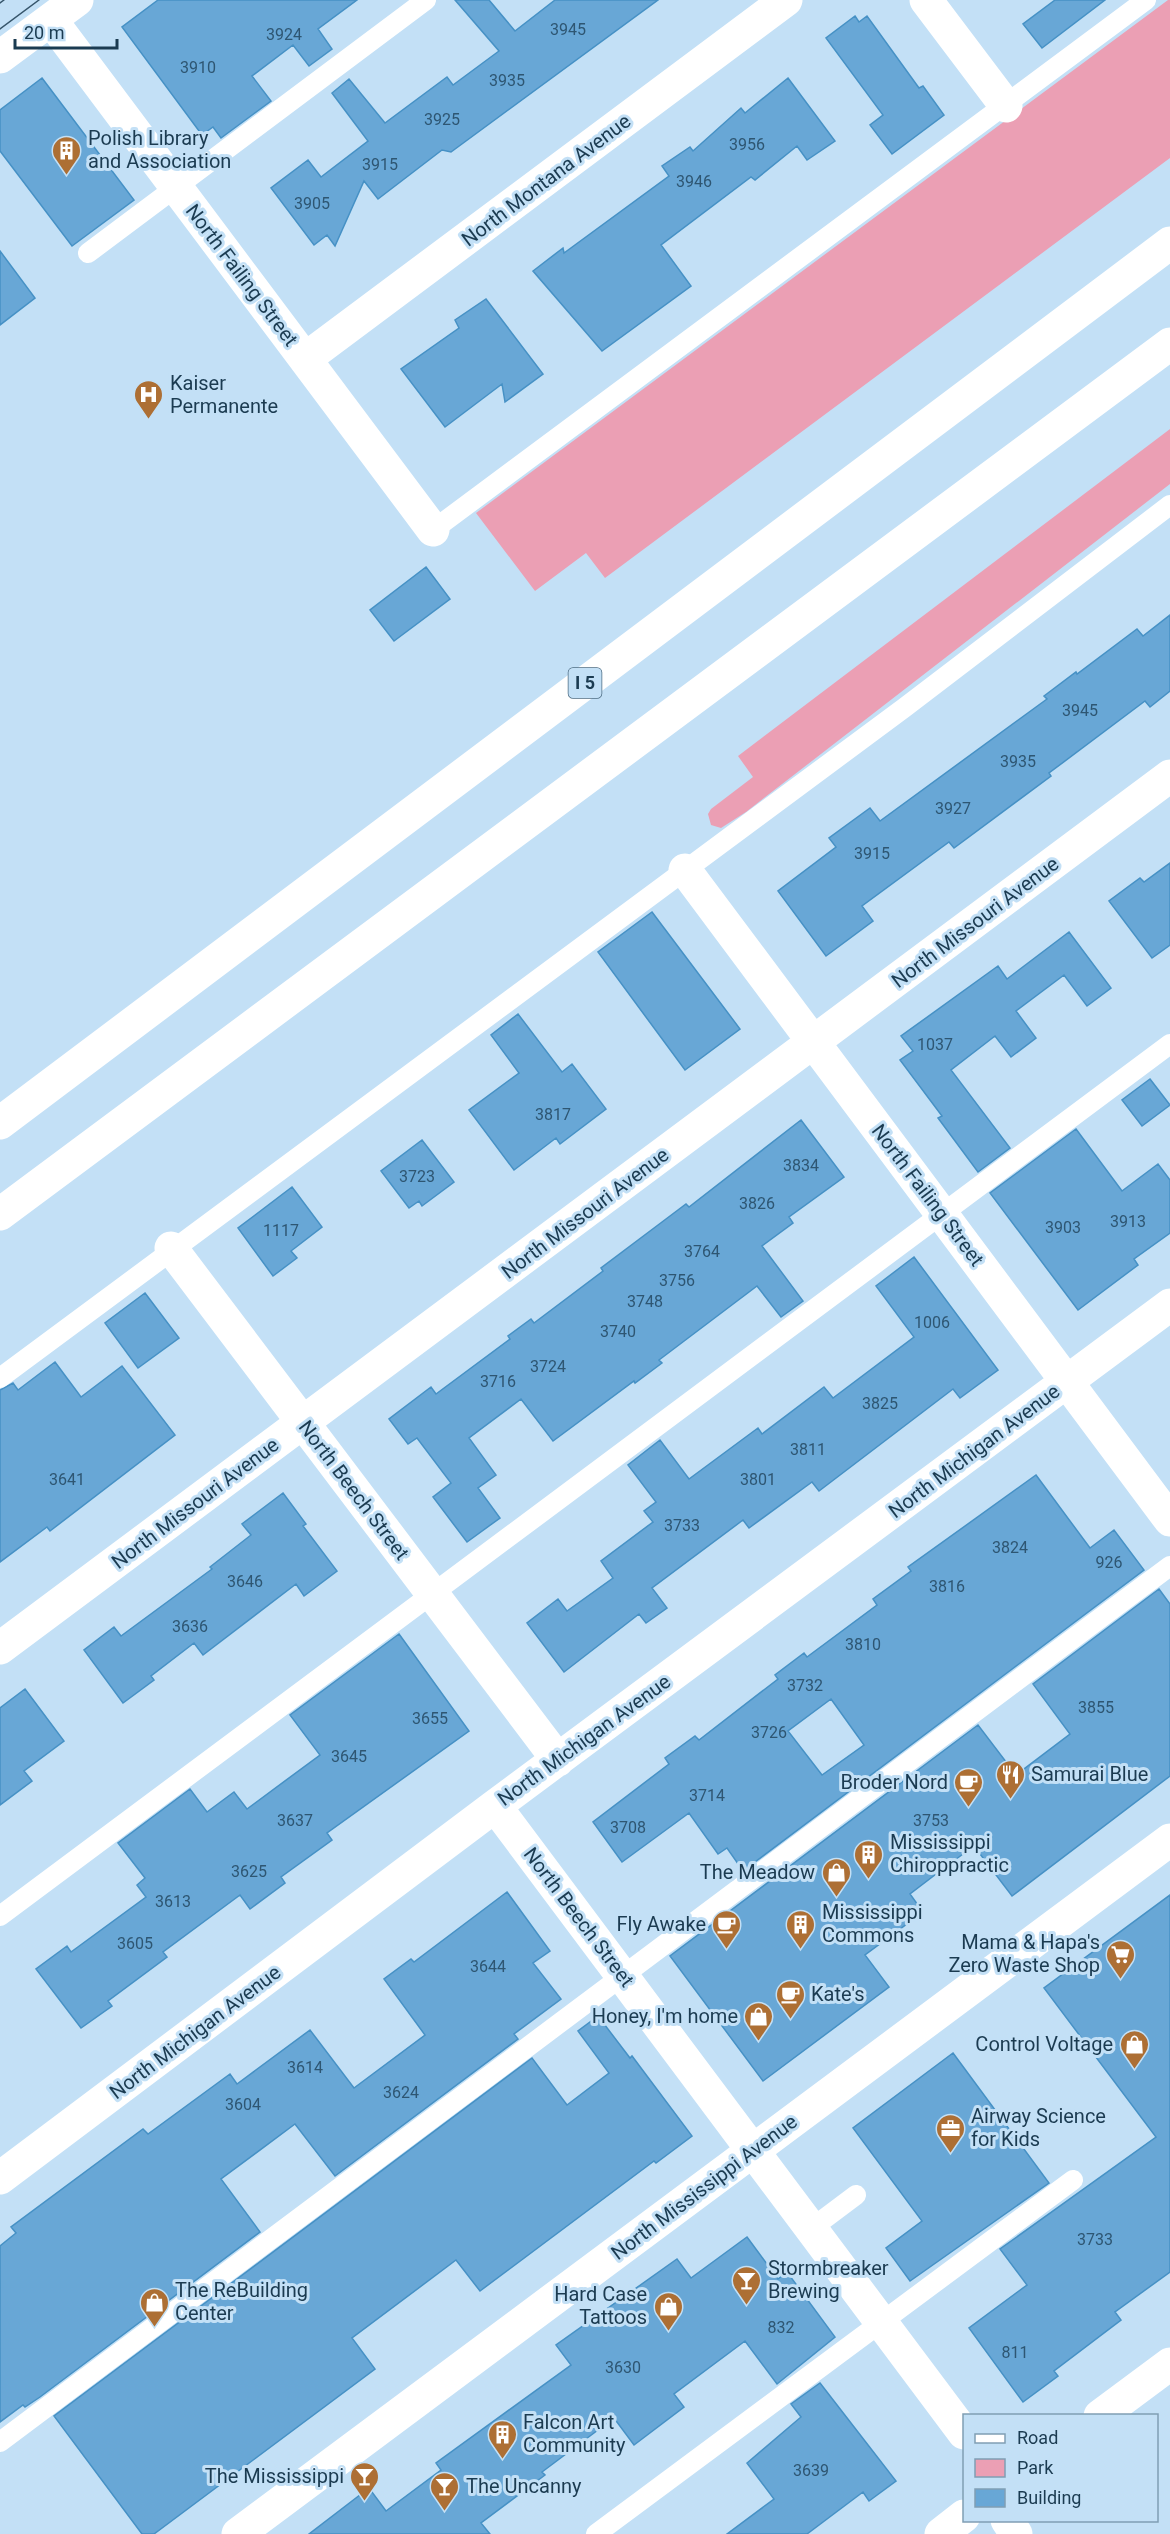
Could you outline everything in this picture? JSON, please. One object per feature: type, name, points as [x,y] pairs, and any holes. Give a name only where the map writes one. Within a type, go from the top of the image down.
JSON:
[{"type":"main road","points":[[0,57],[77,0]]},
{"type":"main road","name":"North Montana Avenue","points":[[305,359],[786,0]]},
{"type":"main road","points":[[927,0],[1006,106]]},
{"type":"main road","name":"North Failing Street","points":[[51,20],[433,530]]},
{"type":"main road","name":"I 5","points":[[0,1123],[1170,243]]},
{"type":"main road","points":[[0,1214],[1170,344]]},
{"type":"main road","name":"North Missouri Avenue","points":[[0,1648],[1170,776]]},
{"type":"main road","name":"North Failing Street","points":[[686,870],[1170,1520]]},
{"type":"main road","name":"North Beech Street","points":[[171,1248],[558,1760]]},
{"type":"main road","name":"North Michigan Avenue","points":[[0,2178],[495,1806],[1170,1305]]},
{"type":"main road","name":"North Beech Street","points":[[495,1806],[963,2432]]},
{"type":"main road","name":"North Mississippi Avenue","points":[[238,2534],[1170,1840]]},
{"type":"main road","points":[[1101,2414],[1170,2364]]},
{"type":"main road","points":[[941,2534],[963,2517]]},
{"type":"lane","points":[[88,253],[426,0]]},
{"type":"lane","points":[[433,530],[1146,0]]},
{"type":"lane","points":[[0,1378],[171,1248],[686,870],[1170,505]]},
{"type":"lane","points":[[0,1916],[1170,1044]]},
{"type":"lane","points":[[0,2442],[1170,1566]]},
{"type":"lane","points":[[596,2534],[1073,2180]]},
{"type":"lane","points":[[812,2228],[856,2195]]},
{"type":"green space","points":[[1170,0],[1170,158],[605,578],[586,553],[535,591],[476,513]]},
{"type":"green space","points":[[1170,429],[1170,484],[746,812],[721,828],[711,825],[708,814],[711,809],[753,777],[738,756]]},
{"type":"building","points":[[158,0],[357,0],[318,29],[332,49],[309,66],[293,45],[252,76],[271,101],[221,138],[213,127],[202,135],[122,27]]},
{"type":"building","points":[[455,0],[489,0],[515,31],[555,0],[658,0],[451,152],[442,150],[378,199],[364,181],[335,246],[327,235],[314,245],[271,188],[308,160],[321,177],[368,141],[332,93],[349,79],[385,123],[447,77],[453,85],[499,51]]},
{"type":"building","points":[[1055,0],[1105,0],[1042,48],[1023,24]]},
{"type":"building","points":[[855,16],[859,22],[867,16],[919,88],[923,86],[944,115],[892,154],[870,125],[883,115],[826,38]]},
{"type":"building","name":"Polish Library and Association","points":[[42,78],[134,200],[72,246],[0,151],[0,110]]},
{"type":"building","points":[[788,78],[835,141],[807,160],[797,146],[755,180],[751,177],[661,245],[691,286],[602,351],[533,271],[563,248],[564,253],[669,176],[662,166],[690,147],[693,151],[741,108],[745,113]]},
{"type":"building","points":[[0,251],[35,298],[0,325]]},
{"type":"building","points":[[486,299],[543,374],[505,402],[502,384],[445,427],[401,369],[459,328],[455,320]]},
{"type":"building","points":[[426,567],[450,599],[394,641],[370,610]]},
{"type":"building","points":[[1170,615],[1170,691],[1150,707],[1145,701],[1049,773],[1051,776],[954,848],[949,842],[862,906],[873,921],[826,956],[778,891],[836,847],[829,838],[870,808],[880,821],[1047,699],[1044,696],[1076,672],[1077,674],[1137,629],[1143,636]]},
{"type":"building","points":[[1170,863],[1170,945],[1152,958],[1109,901],[1140,878],[1144,882]]},
{"type":"building","points":[[652,912],[740,1029],[685,1070],[598,952]]},
{"type":"building","points":[[1069,932],[1111,988],[1087,1006],[1064,975],[1016,1011],[1036,1038],[1011,1057],[995,1036],[951,1070],[1010,1148],[978,1172],[938,1118],[942,1116],[900,1060],[913,1051],[901,1036],[998,966],[1007,979]]},
{"type":"building","points":[[518,1014],[562,1072],[572,1064],[606,1109],[560,1144],[556,1138],[514,1170],[469,1110],[519,1073],[491,1035]]},
{"type":"building","points":[[1150,1079],[1170,1105],[1142,1126],[1122,1100]]},
{"type":"building","points":[[801,1120],[844,1177],[789,1217],[793,1223],[762,1246],[803,1301],[781,1317],[757,1286],[659,1360],[662,1363],[553,1441],[521,1399],[469,1438],[496,1475],[478,1488],[500,1518],[467,1542],[433,1497],[451,1483],[417,1438],[408,1444],[389,1419],[431,1387],[436,1394],[510,1339],[508,1336],[531,1319],[534,1323],[603,1271],[601,1268],[686,1204],[689,1207]]},
{"type":"building","points":[[1076,1129],[1122,1191],[1158,1164],[1170,1180],[1170,1233],[1134,1259],[1138,1265],[1078,1310],[990,1193]]},
{"type":"building","points":[[422,1140],[454,1182],[422,1206],[419,1201],[409,1208],[381,1171]]},
{"type":"building","points":[[292,1187],[322,1227],[291,1251],[297,1258],[273,1276],[238,1228]]},
{"type":"building","points":[[914,1257],[998,1370],[960,1398],[953,1389],[819,1491],[812,1482],[749,1528],[743,1520],[652,1588],[667,1608],[646,1623],[639,1614],[564,1672],[527,1623],[558,1599],[567,1611],[613,1578],[601,1561],[653,1522],[644,1511],[656,1502],[628,1465],[660,1440],[689,1479],[758,1428],[762,1434],[824,1387],[833,1398],[914,1337],[876,1286]]},
{"type":"building","points":[[145,1293],[179,1338],[138,1368],[105,1323]]},
{"type":"building","points":[[55,1362],[81,1397],[122,1366],[175,1435],[50,1531],[47,1527],[0,1562],[0,1390],[13,1383],[18,1390]]},
{"type":"building","points":[[1036,1475],[1090,1548],[1114,1530],[1144,1570],[743,1871],[727,1848],[718,1854],[689,1813],[622,1862],[593,1822],[669,1764],[665,1758],[695,1736],[699,1740],[778,1679],[775,1675],[804,1653],[807,1657],[877,1605],[873,1599],[911,1571],[908,1567]],"holes":[[[831,1699],[864,1745],[822,1775],[788,1731]]]},
{"type":"building","points":[[283,1493],[306,1524],[303,1526],[337,1571],[304,1596],[296,1584],[203,1655],[194,1643],[151,1676],[154,1680],[123,1703],[84,1650],[114,1627],[121,1636],[212,1569],[210,1567],[251,1535],[242,1524]]},
{"type":"building","points":[[1159,1589],[1170,1604],[1170,1776],[1012,1896],[974,1846],[944,1868],[910,1894],[923,1912],[865,1955],[889,1987],[763,2081],[670,1956],[978,1725],[1016,1775],[1070,1734],[1033,1684]]},
{"type":"building","points":[[399,1634],[469,1731],[327,1833],[332,1840],[281,1877],[285,1883],[250,1909],[240,1895],[163,1952],[167,1957],[108,2001],[112,2006],[81,2028],[36,1969],[67,1946],[71,1952],[146,1897],[137,1885],[145,1878],[118,1843],[190,1789],[207,1812],[234,1792],[247,1809],[320,1755],[290,1715]]},
{"type":"building","points":[[25,1689],[64,1741],[24,1771],[32,1781],[0,1805],[0,1708]]},
{"type":"building","points":[[507,1892],[550,1951],[533,1963],[561,1999],[514,2034],[518,2039],[335,2176],[295,2124],[221,2179],[260,2232],[40,2397],[25,2407],[23,2405],[0,2422],[0,2246],[16,2233],[11,2227],[143,2129],[148,2134],[230,2074],[237,2084],[310,2030],[354,2088],[425,2035],[384,1979],[411,1959],[414,1962]]},
{"type":"building","points":[[1170,1895],[1170,2272],[1115,2312],[1121,2320],[1054,2371],[1058,2376],[1023,2402],[969,2328],[1027,2285],[1000,2249],[1156,2137],[1044,1988]]},
{"type":"building","points":[[598,2016],[630,2058],[632,2056],[692,2136],[656,2163],[654,2161],[480,2291],[456,2260],[352,2338],[375,2369],[154,2534],[142,2534],[54,2416],[532,2058],[567,2105],[609,2073],[578,2031]]},
{"type":"building","name":"Airway Science for Kids","points":[[953,2053],[1049,2183],[910,2281],[886,2248],[922,2221],[853,2128]]},
{"type":"building","points":[[747,2237],[778,2279],[787,2272],[835,2337],[777,2384],[745,2341],[674,2394],[684,2407],[634,2445],[614,2418],[542,2472],[545,2475],[481,2523],[490,2534],[309,2534],[369,2488],[386,2511],[441,2470],[436,2463],[571,2365],[556,2345],[677,2259],[691,2278]]},
{"type":"building","points":[[820,2383],[896,2481],[869,2501],[863,2492],[807,2534],[727,2534],[774,2499],[747,2463],[801,2417],[791,2404]]},
{"type":"tram line","points":[[0,3],[4,0]]},
{"type":"tram line","points":[[0,29],[39,0]]},
{"type":"place","name":"Polish Library and Association","points":[[67,176]]},
{"type":"place","name":"Kaiser Permanente","points":[[149,420]]},
{"type":"place","name":"Samurai Blue","points":[[1010,1800]]},
{"type":"place","name":"Broder Nord","points":[[969,1808]]},
{"type":"place","name":"Mississippi Chiroppractic","points":[[869,1880]]},
{"type":"place","name":"The Meadow","points":[[836,1898]]},
{"type":"place","name":"Fly Awake","points":[[727,1950]]},
{"type":"place","name":"Mississippi Commons","points":[[801,1950]]},
{"type":"place","name":"Mama & Hapa's Zero Waste Shop","points":[[1121,1980]]},
{"type":"place","name":"Kate's","points":[[790,2020]]},
{"type":"place","name":"Honey, I'm home","points":[[759,2042]]},
{"type":"place","name":"Control Voltage","points":[[1134,2070]]},
{"type":"place","name":"Airway Science for Kids","points":[[950,2154]]},
{"type":"place","name":"Stormbreaker Brewing","points":[[747,2306]]},
{"type":"place","name":"The ReBuilding Center","points":[[154,2328]]},
{"type":"place","name":"Hard Case Tattoos","points":[[668,2332]]},
{"type":"place","name":"Falcon Art Community","points":[[502,2460]]},
{"type":"place","name":"The Mississippi","points":[[365,2502]]},
{"type":"place","name":"The Uncanny","points":[[445,2512]]}]
